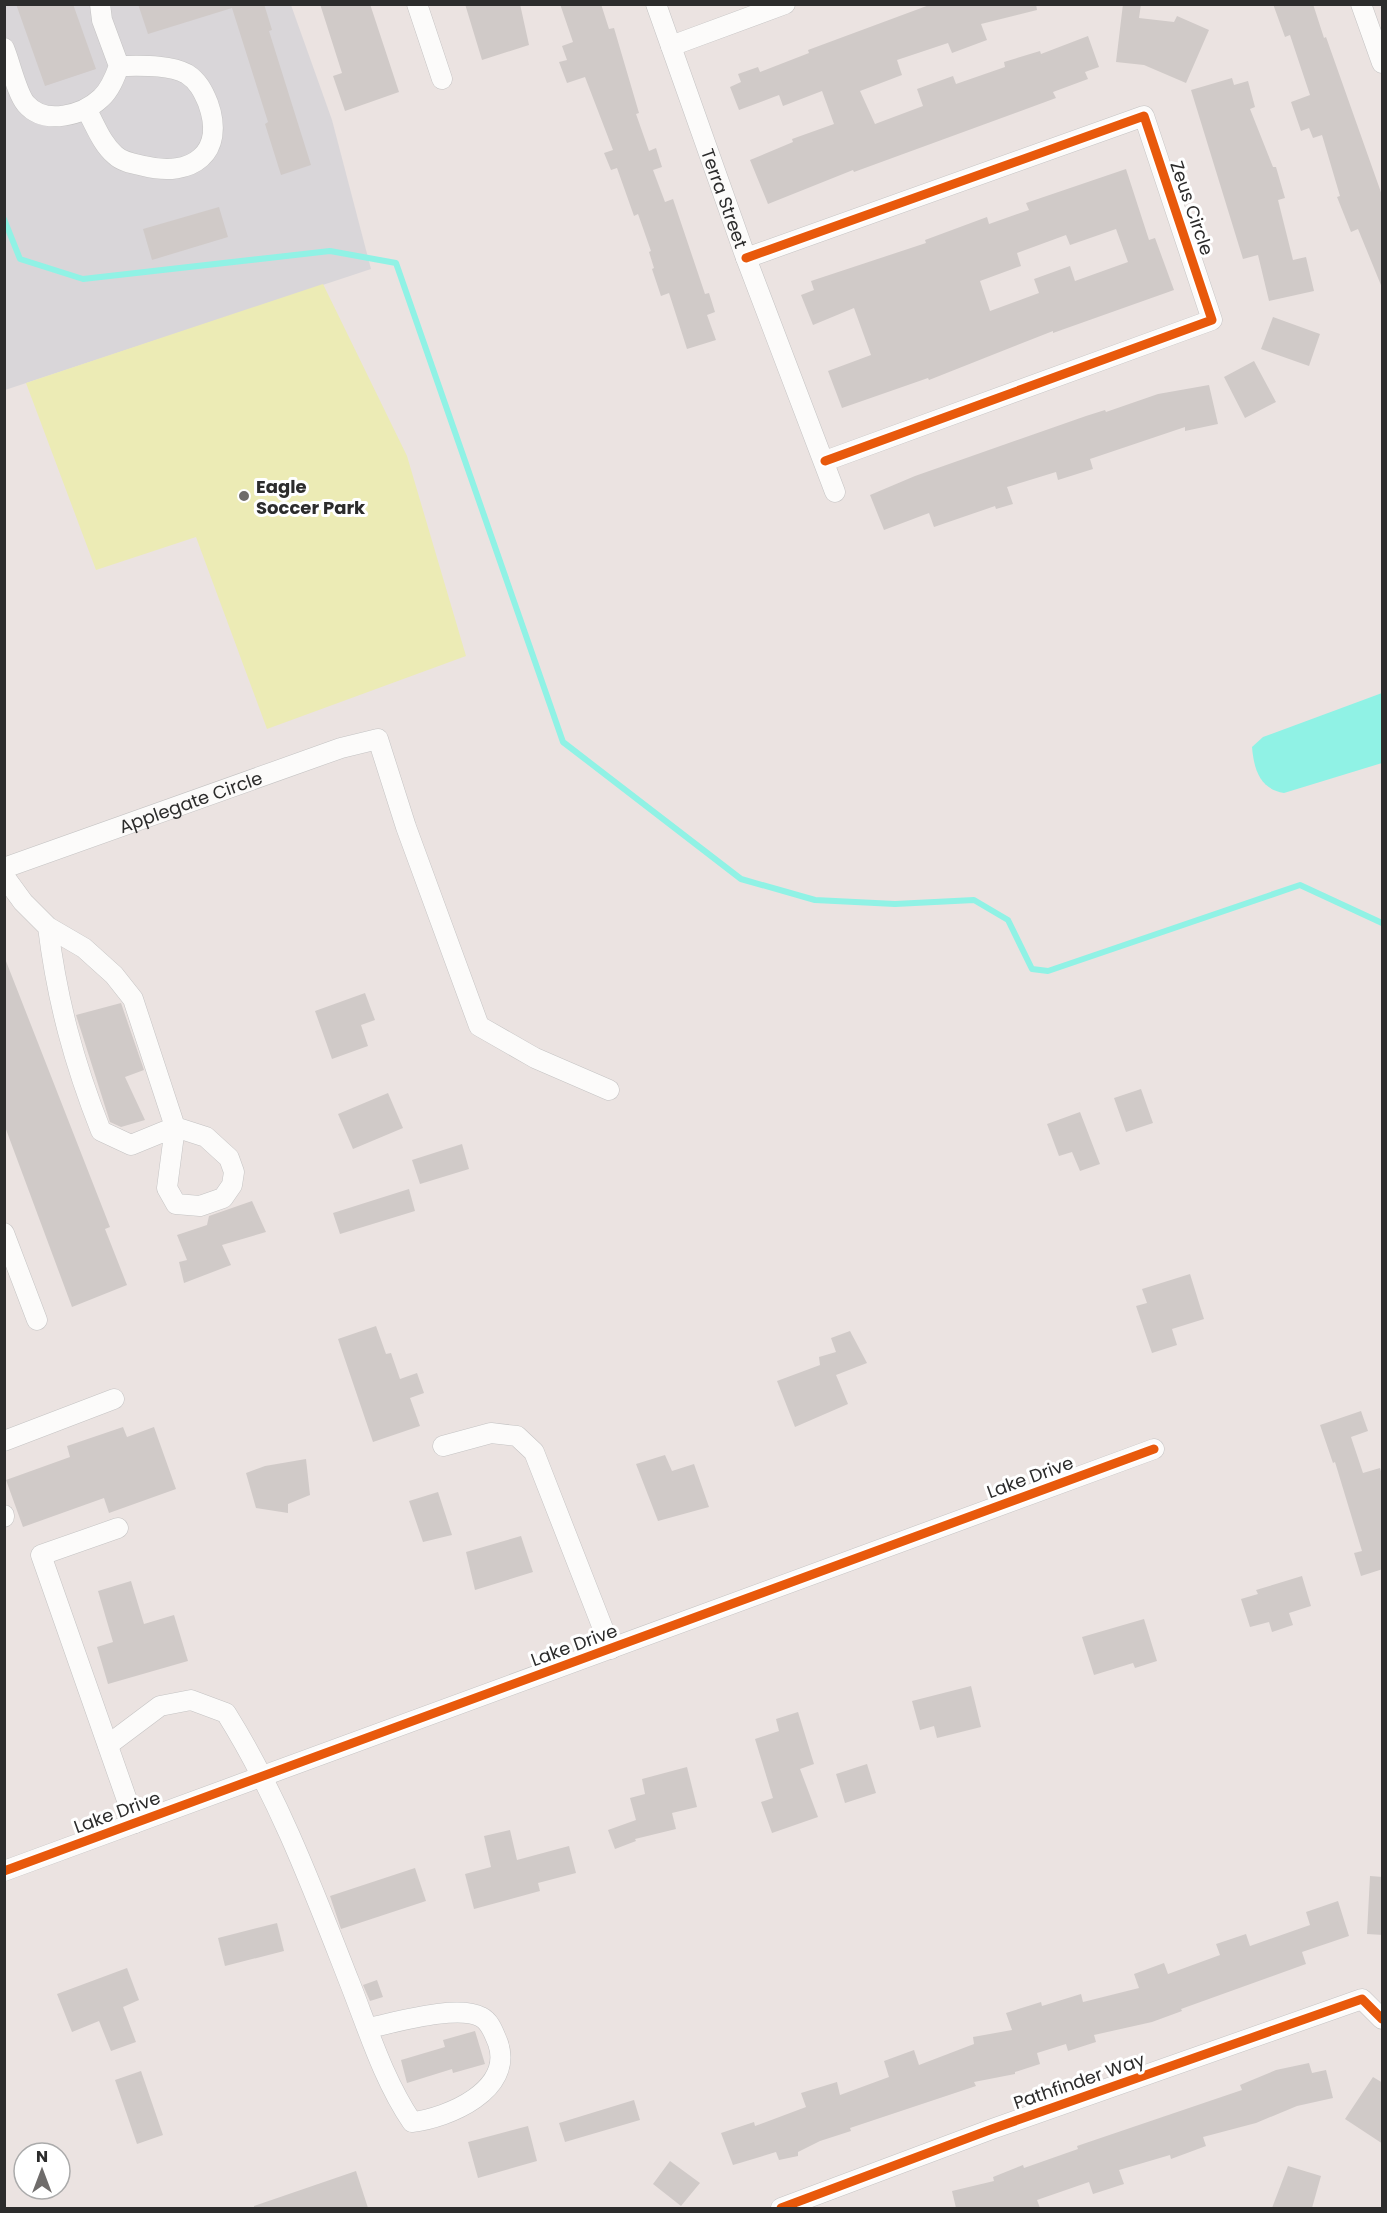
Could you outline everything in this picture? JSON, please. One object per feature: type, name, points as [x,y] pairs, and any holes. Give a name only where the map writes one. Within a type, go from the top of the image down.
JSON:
[{"type":"street","points":[[4,48],[26,104],[41,114],[61,117],[86,109],[102,97],[119,66],[102,20],[100,4]]},
{"type":"street","points":[[417,4],[442,79]]},
{"type":"street","name":"Terra Street","points":[[656,4],[746,258],[835,492]]},
{"type":"street","points":[[671,46],[785,4]]},
{"type":"street","points":[[1361,4],[1383,63]]},
{"type":"street","points":[[86,109],[106,147],[117,158],[153,168],[166,169],[186,166],[203,158],[213,140],[213,124],[202,88],[186,74],[155,67],[119,66]]},
{"type":"street","name":"Zeus Circle","points":[[746,258],[1143,116],[1212,320],[825,461]]},
{"type":"street","name":"Applegate Circle","points":[[4,868],[341,748],[378,739],[406,827],[479,1026],[535,1058],[609,1090]]},
{"type":"street","points":[[4,876],[23,902],[48,927],[84,948],[114,975],[133,999],[175,1127],[131,1145],[101,1131],[80,1079],[63,1021],[48,927]]},
{"type":"street","points":[[4,1233],[37,1320]]},
{"type":"street","points":[[4,1441],[114,1399]]},
{"type":"street","points":[[443,1446],[491,1433],[517,1436],[534,1452],[611,1649]]},
{"type":"street","name":"Lake Drive","points":[[4,1871],[1154,1449]]},
{"type":"street","points":[[118,1528],[41,1555],[135,1823]]},
{"type":"street","points":[[108,1745],[160,1706],[191,1700],[226,1713],[262,1777],[304,1867],[394,2096],[412,2122],[431,2120],[478,2098],[496,2075],[501,2052],[492,2028],[481,2017],[458,2012],[368,2028]]},
{"type":"street","name":"Pathfinder Way","points":[[782,2208],[992,2129],[1362,1999],[1383,2019]]},
{"type":"shaded area","points":[[5,5],[291,5],[332,120],[371,269],[5,390]]},
{"type":"green space","name":"Eagle Soccer Park","points":[[323,284],[407,456],[466,656],[267,729],[196,537],[96,570],[26,383]]},
{"type":"water","points":[[1382,693],[1382,763],[1284,793],[1264,783],[1254,763],[1252,747],[1263,737]]},
{"type":"building","points":[[16,4],[73,4],[96,69],[45,86]]},
{"type":"building","points":[[138,4],[264,4],[272,30],[269,31],[311,165],[281,175],[265,124],[268,122],[232,8],[148,34]]},
{"type":"building","points":[[320,4],[370,4],[399,92],[345,111],[333,76],[342,73]]},
{"type":"building","points":[[465,4],[520,4],[529,45],[482,60]]},
{"type":"building","points":[[560,4],[601,4],[609,29],[614,28],[639,113],[636,114],[649,151],[656,148],[662,167],[653,170],[665,202],[673,199],[705,294],[709,293],[715,312],[707,315],[716,340],[687,349],[669,293],[661,296],[652,269],[654,268],[649,252],[651,251],[638,214],[634,216],[617,168],[611,170],[604,153],[613,150],[585,77],[567,83],[559,62],[567,60],[562,46],[573,42]]},
{"type":"building","points":[[932,4],[1036,4],[1037,10],[981,24],[987,40],[952,53],[948,43],[897,60],[902,75],[860,91],[875,124],[923,106],[917,89],[953,76],[956,84],[1005,67],[1004,62],[1040,51],[1041,54],[1088,36],[1099,67],[1085,72],[1088,79],[1053,92],[1056,98],[854,172],[853,170],[768,204],[750,160],[793,142],[792,139],[834,124],[822,91],[783,106],[779,95],[739,110],[730,87],[741,82],[738,74],[758,67],[760,72],[809,53],[808,50]]},
{"type":"building","points":[[1123,4],[1141,4],[1139,18],[1174,22],[1177,16],[1209,30],[1186,83],[1144,65],[1116,62]]},
{"type":"building","points":[[1273,4],[1313,4],[1324,38],[1326,37],[1383,198],[1383,290],[1358,229],[1351,232],[1337,197],[1340,196],[1322,135],[1313,138],[1309,128],[1301,131],[1291,102],[1310,95],[1290,35],[1285,37]]},
{"type":"building","points":[[1232,78],[1234,85],[1248,81],[1255,107],[1250,109],[1273,167],[1276,167],[1285,198],[1278,200],[1293,260],[1306,257],[1314,291],[1269,301],[1258,255],[1243,259],[1191,90]]},
{"type":"building","points":[[1126,169],[1149,240],[1155,238],[1174,290],[1053,333],[1053,331],[929,380],[928,378],[842,408],[828,371],[871,355],[854,308],[813,325],[801,295],[814,290],[811,281],[926,243],[925,240],[987,217],[989,224],[1029,210],[1026,203]],"holes":[[[1116,229],[1128,262],[1075,281],[1070,266],[1034,279],[1039,293],[990,311],[980,281],[1021,266],[1017,253],[1066,235],[1070,245]]]},
{"type":"building","points":[[219,207],[228,237],[152,260],[143,229]]},
{"type":"building","points":[[1273,317],[1320,334],[1309,366],[1261,349]]},
{"type":"building","points":[[1254,361],[1276,402],[1245,418],[1224,377]]},
{"type":"building","points":[[1209,385],[1218,424],[1185,431],[1185,427],[1090,459],[1093,469],[1058,480],[1056,472],[1007,487],[1013,504],[996,509],[995,506],[934,527],[929,513],[884,530],[870,495],[915,476],[1086,416],[1105,410],[1106,412],[1158,394]]},
{"type":"building","points":[[4,956],[110,1227],[105,1229],[127,1285],[72,1307],[4,1124]]},
{"type":"building","points":[[365,993],[375,1020],[361,1025],[368,1046],[332,1059],[315,1011]]},
{"type":"building","points":[[121,1003],[144,1070],[125,1077],[145,1120],[121,1127],[110,1122],[76,1015]]},
{"type":"building","points":[[1141,1089],[1153,1123],[1126,1132],[1114,1098]]},
{"type":"building","points":[[388,1093],[403,1128],[353,1149],[338,1114]]},
{"type":"building","points":[[1080,1112],[1100,1164],[1080,1171],[1072,1152],[1059,1156],[1047,1124]]},
{"type":"building","points":[[462,1144],[469,1169],[420,1184],[412,1160]]},
{"type":"building","points":[[409,1189],[415,1211],[340,1234],[333,1213]]},
{"type":"building","points":[[252,1201],[266,1232],[222,1245],[231,1265],[184,1283],[179,1262],[187,1260],[177,1235],[207,1225],[209,1216]]},
{"type":"building","points":[[1190,1274],[1204,1319],[1172,1329],[1177,1345],[1152,1353],[1136,1306],[1147,1303],[1142,1289]]},
{"type":"building","points":[[376,1326],[386,1354],[391,1353],[400,1379],[417,1373],[424,1393],[410,1398],[420,1426],[373,1442],[338,1339]]},
{"type":"building","points":[[850,1331],[867,1363],[836,1375],[848,1404],[795,1427],[777,1381],[820,1365],[819,1357],[836,1352],[831,1338]]},
{"type":"building","points":[[1361,1411],[1368,1431],[1351,1437],[1363,1473],[1380,1468],[1383,1478],[1383,1569],[1361,1576],[1354,1553],[1362,1551],[1335,1462],[1333,1463],[1320,1425]]},
{"type":"building","points":[[123,1427],[127,1437],[154,1427],[176,1489],[109,1513],[104,1498],[23,1527],[6,1480],[70,1457],[67,1446]]},
{"type":"building","points":[[665,1455],[672,1471],[694,1464],[709,1507],[658,1521],[636,1464]]},
{"type":"building","points":[[306,1459],[310,1495],[288,1504],[288,1513],[256,1508],[246,1473],[265,1466]]},
{"type":"building","points":[[438,1492],[452,1535],[423,1542],[409,1501]]},
{"type":"building","points":[[521,1536],[533,1572],[475,1590],[466,1552]]},
{"type":"building","points":[[1302,1576],[1311,1606],[1289,1613],[1293,1625],[1272,1632],[1269,1622],[1250,1627],[1241,1599],[1258,1594],[1256,1590]]},
{"type":"building","points":[[131,1581],[144,1624],[174,1615],[188,1661],[108,1684],[97,1647],[113,1642],[98,1591]]},
{"type":"building","points":[[1144,1619],[1157,1661],[1135,1668],[1133,1663],[1094,1675],[1082,1637]]},
{"type":"building","points":[[971,1686],[981,1727],[937,1738],[934,1726],[920,1730],[912,1701]]},
{"type":"building","points":[[798,1712],[814,1764],[800,1769],[818,1817],[772,1833],[761,1802],[773,1798],[755,1739],[779,1731],[776,1719]]},
{"type":"building","points":[[867,1764],[876,1793],[845,1803],[836,1774]]},
{"type":"building","points":[[687,1767],[697,1807],[672,1813],[676,1829],[635,1839],[636,1841],[615,1849],[608,1830],[636,1820],[630,1798],[645,1794],[642,1779]]},
{"type":"building","points":[[510,1830],[517,1860],[569,1846],[576,1873],[538,1883],[540,1891],[474,1909],[465,1874],[491,1867],[484,1836]]},
{"type":"building","points":[[415,1868],[426,1901],[341,1929],[330,1896]]},
{"type":"building","points":[[1370,1876],[1383,1877],[1383,1935],[1367,1934]]},
{"type":"building","points":[[1338,1901],[1349,1936],[1302,1952],[1306,1964],[1181,2009],[1182,2011],[1152,2022],[1094,2035],[1096,2042],[1068,2051],[1066,2044],[1037,2053],[1040,2064],[1015,2072],[1015,2074],[974,2082],[976,2086],[850,2128],[851,2131],[820,2141],[798,2152],[798,2156],[779,2160],[776,2152],[733,2165],[721,2133],[754,2122],[755,2126],[806,2107],[801,2093],[837,2082],[840,2095],[889,2077],[884,2061],[914,2050],[919,2065],[974,2044],[973,2037],[1012,2030],[1006,2013],[1041,2002],[1042,2006],[1081,1994],[1083,2002],[1139,1988],[1134,1974],[1164,1963],[1168,1974],[1220,1955],[1216,1944],[1246,1934],[1250,1946],[1310,1925],[1306,1912]]},
{"type":"building","points":[[277,1923],[284,1951],[225,1966],[218,1938]]},
{"type":"building","points":[[127,1968],[139,2000],[123,2007],[136,2042],[111,2051],[99,2021],[72,2032],[57,1994]]},
{"type":"building","points":[[377,1980],[383,1997],[370,2001],[363,1985]]},
{"type":"building","points":[[475,2031],[485,2064],[453,2073],[452,2069],[407,2083],[401,2060],[445,2047],[443,2040]]},
{"type":"building","points":[[1309,2063],[1312,2073],[1326,2070],[1333,2098],[1297,2106],[1256,2123],[1203,2137],[1206,2146],[1171,2159],[1170,2155],[1119,2170],[1124,2184],[1093,2194],[1089,2182],[1037,2200],[1040,2208],[956,2208],[952,2191],[994,2181],[993,2177],[1023,2165],[1024,2168],[1078,2149],[1077,2146],[1242,2090],[1240,2085],[1276,2070]]},
{"type":"building","points":[[141,2071],[163,2135],[137,2144],[115,2080]]},
{"type":"building","points":[[1373,2077],[1383,2083],[1383,2144],[1345,2119]]},
{"type":"building","points":[[634,2100],[640,2120],[565,2142],[559,2123]]},
{"type":"building","points":[[528,2126],[537,2161],[478,2178],[468,2142]]},
{"type":"building","points":[[670,2161],[700,2183],[681,2206],[653,2184]]},
{"type":"building","points":[[1288,2166],[1321,2176],[1312,2208],[1272,2208]]},
{"type":"building","points":[[356,2171],[368,2208],[254,2208],[254,2206]]},
{"type":"waterway","points":[[4,219],[20,259],[83,279],[330,251],[396,263],[563,742],[741,879],[815,900],[895,904],[974,900],[1008,920],[1032,969],[1048,971],[1300,885],[1382,923]]},
{"type":"cycle path","points":[[746,258],[1144,116],[1212,320],[825,461]]},
{"type":"cycle path","points":[[4,1871],[1154,1449]]},
{"type":"cycle path","points":[[781,2208],[992,2129],[1362,1999],[1382,2019]]},
{"type":"place","name":"Eagle Soccer Park","points":[[244,496]]}]
